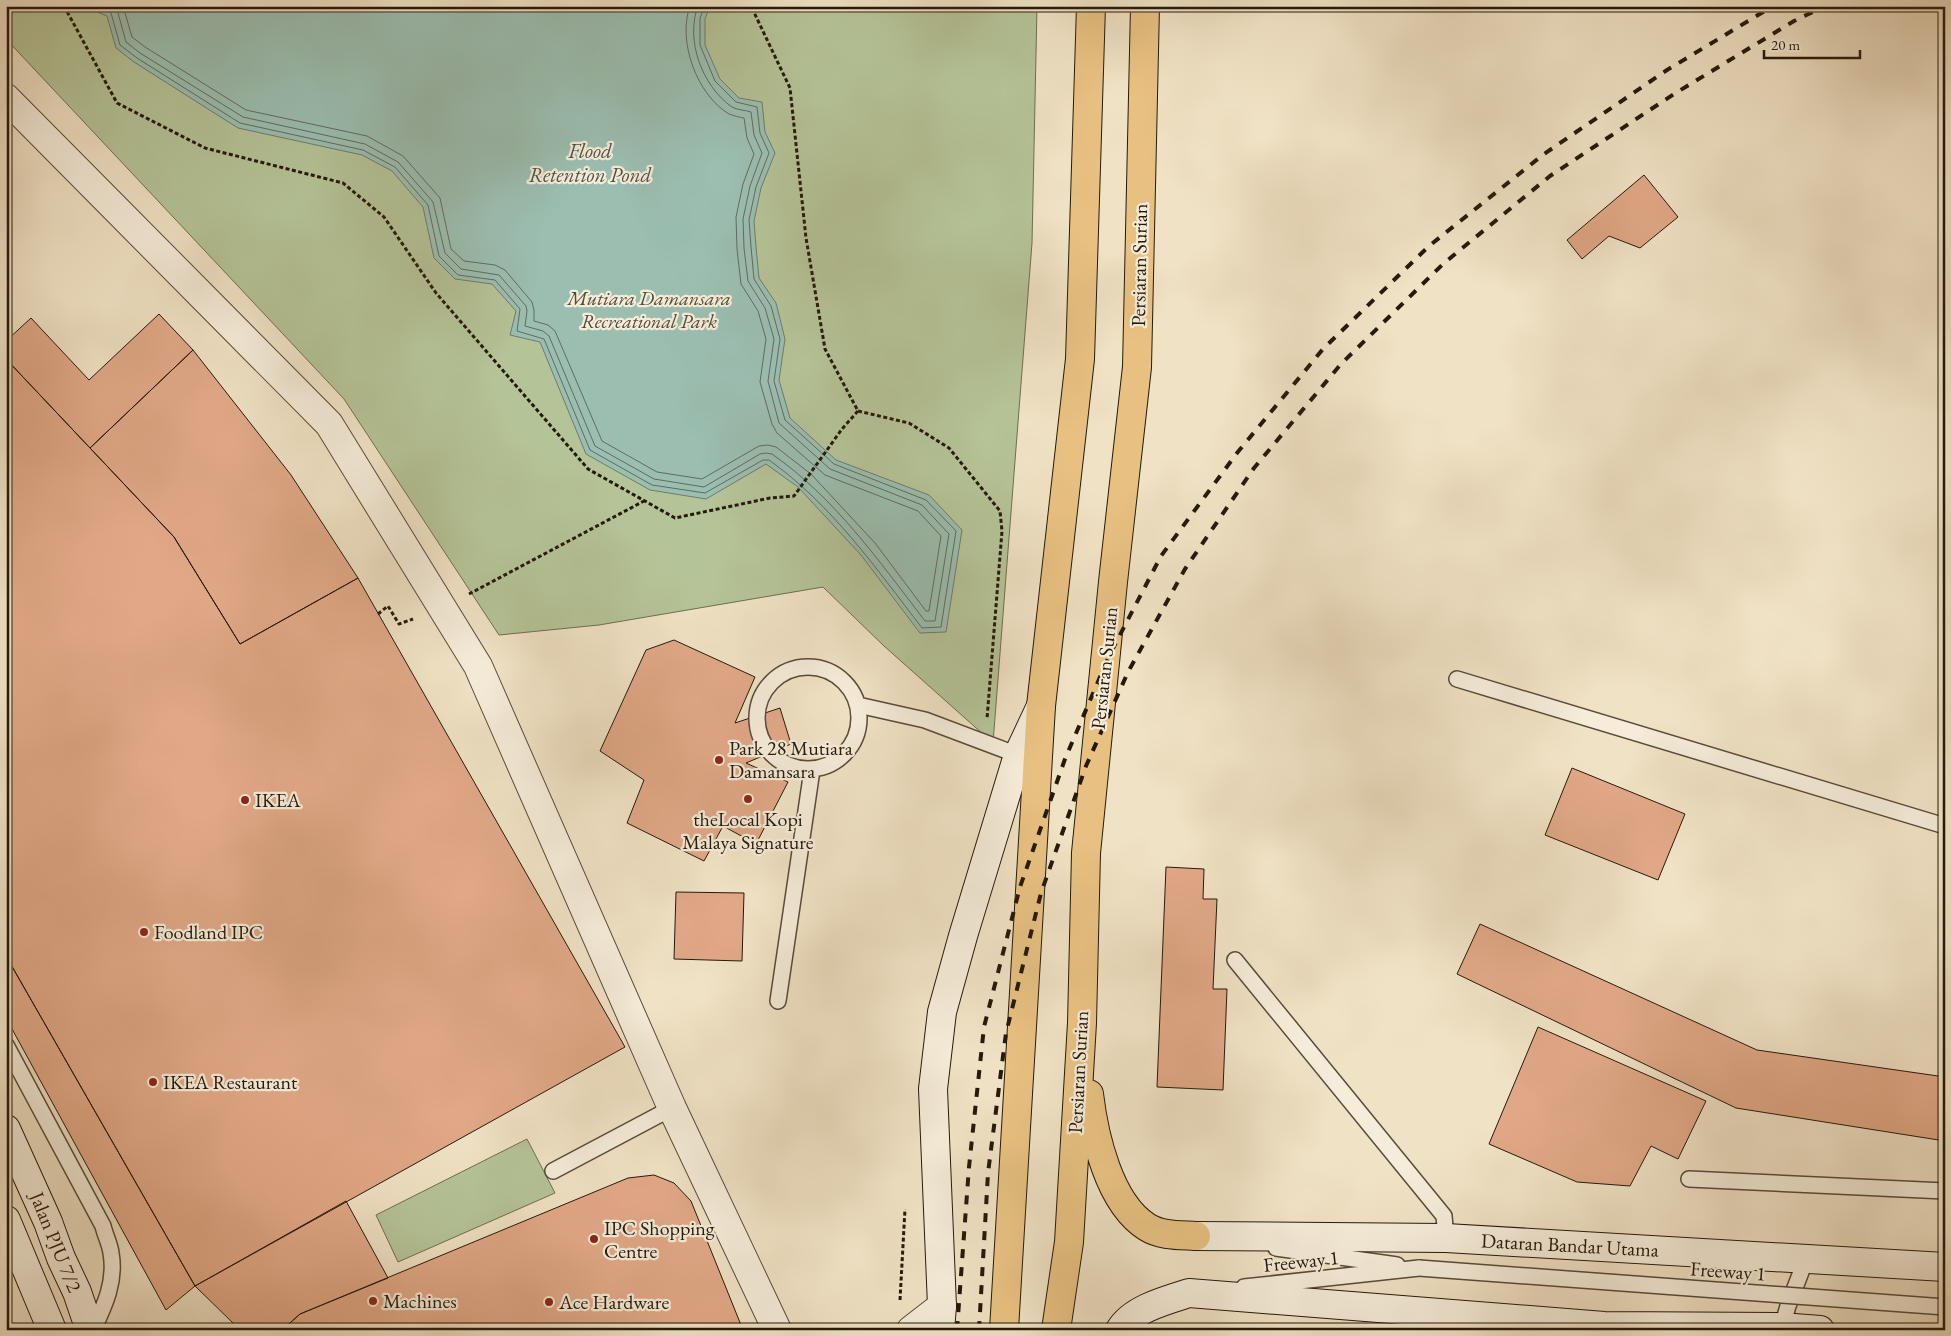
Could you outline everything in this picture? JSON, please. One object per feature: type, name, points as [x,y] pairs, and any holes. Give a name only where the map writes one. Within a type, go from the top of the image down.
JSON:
[{"type":"main road","points":[[1004,1330],[1041,706],[1080,359],[1091,6]]},
{"type":"main road","name":"Persiaran Surian","points":[[1056,1330],[1068,1242],[1082,1023],[1086,853],[1137,367],[1145,6]]},
{"type":"main road","points":[[1082,1023],[1092,1122],[1102,1156],[1118,1193],[1132,1214],[1148,1228],[1170,1235],[1196,1236]]},
{"type":"main road","points":[[1068,1242],[1068,1330]]},
{"type":"street","points":[[6,98],[329,424],[478,666],[672,1108],[777,1330]]},
{"type":"street","points":[[911,1330],[941,1318],[933,1089],[942,1012],[1018,755],[1041,706]]},
{"type":"street","name":"Jalan PJU 7/2","points":[[6,1129],[48,1222],[91,1330]]},
{"type":"street","name":"Jalan PJU 7/2","points":[[6,1220],[52,1330]]},
{"type":"street","name":"Dataran Bandar Utama","points":[[1196,1236],[1446,1238],[1945,1266]]},
{"type":"street","points":[[1120,1330],[1124,1323],[1152,1305],[1188,1293],[1604,1328],[1781,1328],[1820,1330]]},
{"type":"lane","points":[[810,666],[827,670],[840,678],[851,690],[858,706],[859,723],[854,741],[844,756],[829,766],[812,770],[794,768],[778,761],[765,747],[759,737],[756,717],[759,700],[767,686],[779,675],[794,668],[810,666]]},
{"type":"lane","points":[[1457,679],[1945,826]]},
{"type":"lane","points":[[858,706],[925,720],[1018,755]]},
{"type":"lane","points":[[778,1001],[812,770]]},
{"type":"lane","points":[[1235,960],[1444,1216],[1446,1238]]},
{"type":"lane","points":[[6,1046],[102,1226],[111,1253],[112,1279],[108,1299],[91,1330]]},
{"type":"lane","points":[[552,1171],[672,1108]]},
{"type":"lane","points":[[1689,1179],[1945,1191]]},
{"type":"lane","name":"Freeway 1","points":[[1196,1236],[1419,1268],[1945,1307]]},
{"type":"lane","points":[[1781,1328],[1806,1259]]},
{"type":"lane","name":"Freeway 1","points":[[1188,1293],[1419,1268]]},
{"type":"path","points":[[64,6],[117,102],[205,148],[343,183],[384,218],[436,293],[588,469],[675,518],[770,498],[794,496],[842,429],[858,411]]},
{"type":"path","points":[[751,6],[790,88],[806,238],[824,349],[858,411],[909,423],[949,448],[1000,511],[1002,531],[985,742]]},
{"type":"path","points":[[443,608],[644,501]]},
{"type":"path","points":[[378,614],[388,606],[399,624]]},
{"type":"path","points":[[900,1301],[906,1206]]},
{"type":"green space","name":"Mutiara Damansara Recreational Park","points":[[6,6],[1037,6],[1032,243],[993,743],[884,646],[823,587],[599,625],[499,635],[344,399],[6,39]]},
{"type":"green space","points":[[527,1139],[555,1193],[398,1262],[376,1215]]},
{"type":"water","name":"Flood Retention Pond","points":[[82,6],[710,6],[705,19],[705,45],[720,79],[739,98],[762,102],[765,132],[775,153],[761,188],[754,221],[759,278],[776,303],[785,339],[779,380],[790,418],[836,460],[929,495],[962,530],[946,632],[920,633],[861,555],[798,487],[766,464],[706,499],[650,490],[586,454],[540,342],[510,335],[516,311],[492,284],[455,279],[434,258],[423,207],[392,171],[362,155],[238,128],[134,62],[116,48],[107,16]]},
{"type":"building","points":[[1644,175],[1678,217],[1640,248],[1609,236],[1582,259],[1567,240]]},
{"type":"building","points":[[159,314],[193,350],[90,448],[6,359],[6,341],[31,318],[89,380]]},
{"type":"building","points":[[193,350],[291,475],[358,578],[240,644],[174,537],[90,448]]},
{"type":"building","name":"IKEA","points":[[6,359],[174,537],[240,644],[358,578],[625,1047],[195,1286],[6,956]]},
{"type":"building","points":[[674,640],[755,677],[735,723],[780,708],[791,744],[746,763],[788,782],[756,844],[723,826],[704,861],[627,823],[644,780],[600,751],[646,650]]},
{"type":"building","points":[[1572,768],[1685,814],[1658,880],[1545,835]]},
{"type":"building","points":[[1166,867],[1204,869],[1203,899],[1217,899],[1213,989],[1227,989],[1223,1090],[1157,1087]]},
{"type":"building","points":[[676,892],[744,893],[742,961],[674,959]]},
{"type":"building","points":[[1480,924],[1757,1050],[1945,1077],[1945,1141],[1736,1108],[1457,974]]},
{"type":"building","points":[[6,956],[195,1286],[166,1310],[6,1018]]},
{"type":"building","points":[[1538,1027],[1706,1101],[1678,1159],[1651,1146],[1630,1186],[1577,1182],[1489,1144]]},
{"type":"building","name":"IPC Shopping Centre","points":[[654,1175],[674,1183],[691,1201],[743,1330],[282,1330],[300,1314],[628,1178]]},
{"type":"building","points":[[346,1201],[388,1278],[300,1314],[282,1330],[235,1330],[235,1325],[195,1286]]},
{"type":"railway","points":[[957,1330],[969,1167],[984,1027],[1020,887],[1065,759],[1109,656],[1161,556],[1237,453],[1323,349],[1429,246],[1544,154],[1667,70],[1773,6]]},
{"type":"railway","points":[[979,1330],[988,1173],[1006,1033],[1041,893],[1086,766],[1128,672],[1185,569],[1254,468],[1341,364],[1443,264],[1550,176],[1674,94],[1794,21],[1825,6]]},
{"type":"place","name":"Park 28 Mutiara Damansara","points":[[719,760]]},
{"type":"place","name":"theLocal Kopi Malaya Signature","points":[[748,799]]},
{"type":"place","name":"IKEA","points":[[245,800]]},
{"type":"place","name":"Foodland IPC","points":[[144,932]]},
{"type":"place","name":"IKEA Restaurant","points":[[153,1082]]},
{"type":"place","name":"IPC Shopping Centre","points":[[594,1239]]},
{"type":"place","name":"Machines","points":[[373,1301]]},
{"type":"place","name":"Ace Hardware","points":[[549,1302]]}]
